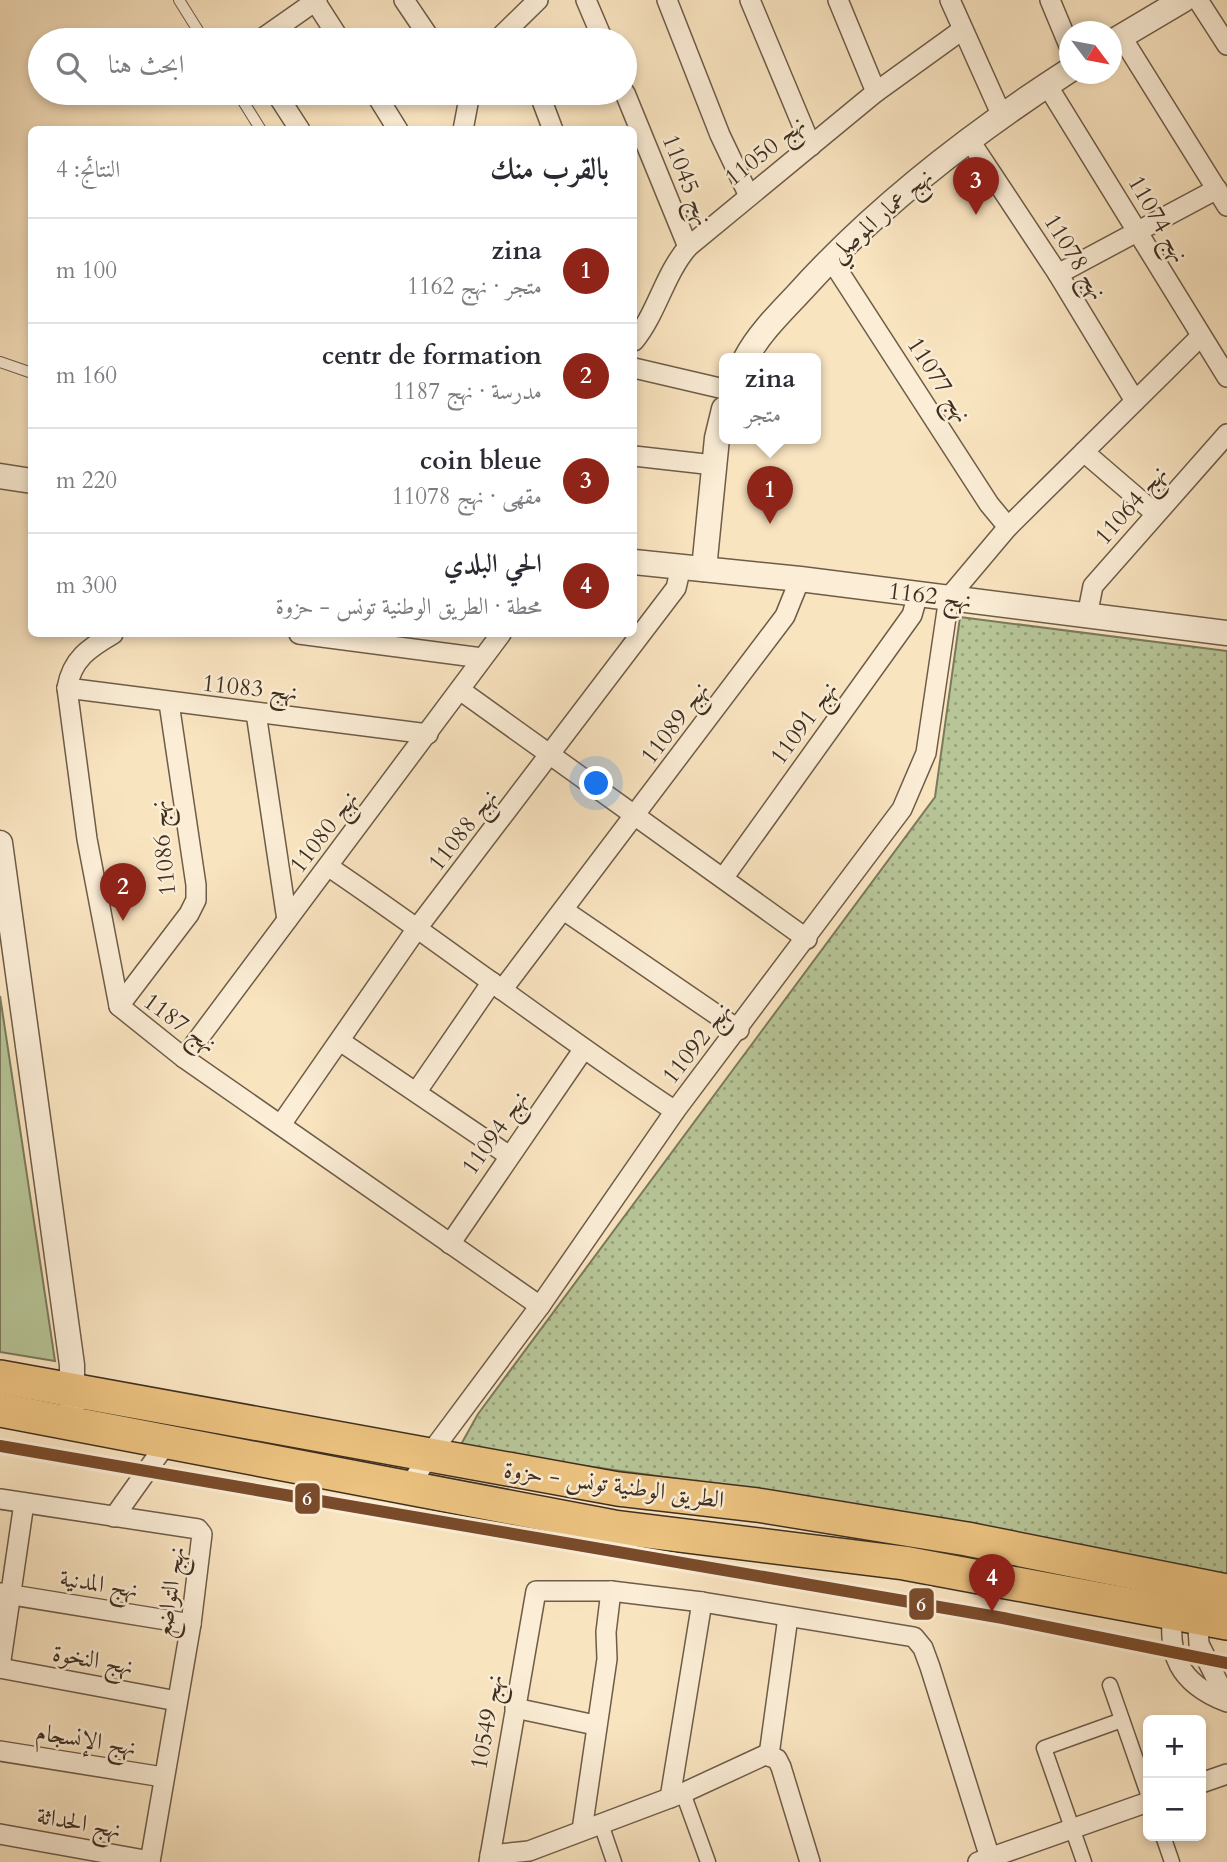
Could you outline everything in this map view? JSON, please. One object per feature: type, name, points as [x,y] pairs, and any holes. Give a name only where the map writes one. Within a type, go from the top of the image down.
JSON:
[{"type":"highway","name":"الطريق الوطنية تونس - حزوة","points":[[0,1377],[166,1444],[614,1527],[1201,1602]]},
{"type":"highway","name":"الطريق الوطنية تونس - حزوة","points":[[0,1410],[71,1406],[429,1455],[618,1489],[757,1505],[967,1539],[1201,1602]]},
{"type":"street","points":[[404,0],[423,28]]},
{"type":"street","points":[[518,28],[538,0]]},
{"type":"street","points":[[586,0],[598,28]]},
{"type":"street","points":[[667,0],[720,135],[749,196]]},
{"type":"street","points":[[750,0],[811,146]]},
{"type":"street","points":[[838,0],[876,92]]},
{"type":"street","points":[[950,0],[1002,116]]},
{"type":"street","points":[[1049,0],[1059,24]]},
{"type":"street","points":[[1122,34],[1155,7],[1183,0]]},
{"type":"street","points":[[1198,0],[1227,45]]},
{"type":"street","points":[[277,28],[316,1],[333,28]]},
{"type":"street","name":"نهج 11050","points":[[637,328],[677,260],[688,247],[876,92],[962,30]]},
{"type":"street","points":[[1058,274],[1137,232],[1222,198],[1122,48]]},
{"type":"street","name":"نهج عمار الموصلي","points":[[750,353],[779,314],[830,258],[902,192],[1002,116],[1059,77]]},
{"type":"street","name":"نهج 11074","points":[[1047,85],[1092,153],[1200,337],[1227,377]]},
{"type":"street","points":[[284,105],[297,126]]},
{"type":"street","points":[[382,105],[396,126]]},
{"type":"street","points":[[465,126],[468,105]]},
{"type":"street","points":[[544,105],[551,126]]},
{"type":"street","name":"نهج 11045","points":[[630,105],[688,247]]},
{"type":"street","name":"نهج 11078","points":[[970,142],[1058,274],[1135,401]]},
{"type":"street","name":"نهج 11077","points":[[830,258],[989,504],[1008,527]]},
{"type":"street","points":[[949,597],[1008,527],[1200,337]]},
{"type":"street","points":[[637,369],[719,389]]},
{"type":"street","name":"نهج 11064","points":[[1087,616],[1093,586],[1227,434]]},
{"type":"street","points":[[693,568],[719,438]]},
{"type":"street","points":[[1084,452],[1155,513]]},
{"type":"street","points":[[637,456],[714,465]]},
{"type":"street","points":[[0,476],[28,480]]},
{"type":"street","name":"نهج 1162","points":[[637,562],[800,579],[1227,633]]},
{"type":"street","name":"نهج 11088","points":[[282,1123],[418,927],[693,568]]},
{"type":"street","name":"نهج 11089","points":[[417,1090],[497,986],[565,911],[785,616],[800,579]]},
{"type":"street","name":"نهج 11091","points":[[724,877],[912,615],[918,594]]},
{"type":"street","name":"نهج 11092","points":[[408,1489],[429,1455],[540,1306],[675,1111],[739,1030],[902,809],[918,778],[934,710],[949,597]]},
{"type":"street","points":[[66,688],[69,674],[78,658],[109,637]]},
{"type":"street","points":[[322,637],[482,658]]},
{"type":"street","name":"نهج 11080","points":[[184,1058],[499,637]]},
{"type":"street","name":"نهج 11083","points":[[66,688],[428,734]]},
{"type":"street","name":"نهج 1187","points":[[66,688],[87,839],[119,1006],[184,1058],[282,1123],[540,1306]]},
{"type":"street","points":[[460,690],[807,939]]},
{"type":"street","name":"نهج 11086","points":[[119,1006],[189,914],[196,900],[197,885],[169,703]]},
{"type":"street","points":[[256,713],[287,920]]},
{"type":"street","points":[[0,843],[71,1406]]},
{"type":"street","points":[[329,867],[418,927],[583,1050],[675,1111]]},
{"type":"street","points":[[565,911],[739,1030]]},
{"type":"street","points":[[340,1041],[417,1090],[508,1155]]},
{"type":"street","name":"نهج 11094","points":[[450,1244],[508,1155],[583,1050]]},
{"type":"street","points":[[114,1517],[166,1444]]},
{"type":"street","name":"نهج التواضع","points":[[0,1499],[198,1529],[202,1534],[191,1624],[150,1861]]},
{"type":"street","points":[[0,1667],[6,1594],[24,1503]]},
{"type":"street","name":"نهج 10549","points":[[489,1858],[536,1591],[611,1591]]},
{"type":"street","points":[[614,1862],[592,1827],[595,1725],[607,1659],[606,1632],[611,1591],[702,1602],[914,1637],[923,1648],[995,1858],[1143,1804]]},
{"type":"street","name":"نهج المدنية","points":[[6,1594],[191,1624]]},
{"type":"street","points":[[702,1602],[677,1795],[708,1862]]},
{"type":"street","points":[[1201,1602],[1174,1653],[1182,1673],[1203,1691],[1227,1701]]},
{"type":"street","points":[[1201,1602],[1199,1644],[1227,1701]]},
{"type":"street","points":[[769,1755],[788,1617]]},
{"type":"street","name":"نهج النخوة","points":[[0,1667],[177,1701]]},
{"type":"street","points":[[1110,1685],[1143,1780]]},
{"type":"street","points":[[514,1708],[595,1725]]},
{"type":"street","points":[[1084,1862],[1044,1748],[1122,1720]]},
{"type":"street","name":"نهج الإنسجام","points":[[0,1751],[163,1777]]},
{"type":"street","points":[[489,1858],[531,1856],[592,1827],[677,1795],[769,1755]]},
{"type":"street","points":[[769,1755],[777,1759],[781,1767],[810,1862]]},
{"type":"street","points":[[1206,1782],[1226,1776]]},
{"type":"street","name":"نهج الحداثة","points":[[0,1834],[150,1861]]},
{"type":"street","points":[[1165,1841],[1172,1862]]},
{"type":"lane","points":[[178,0],[196,28]]},
{"type":"lane","points":[[245,105],[259,126]]},
{"type":"lane","points":[[0,362],[28,372]]},
{"type":"green space","points":[[960,617],[1227,651],[1227,1577],[813,1498],[459,1448],[478,1414],[935,797]]},
{"type":"green space","points":[[0,996],[55,1361],[0,1352]]},
{"type":"transit line","name":"6","points":[[0,1446],[1003,1618],[1227,1663]]},
{"type":"place","name":"coin bleue","points":[[976,215]]},
{"type":"place","name":"zina","points":[[770,524]]},
{"type":"place","name":"centr de formation","points":[[123,921]]},
{"type":"place","name":"الحي البلدي","points":[[992,1612]]}]
